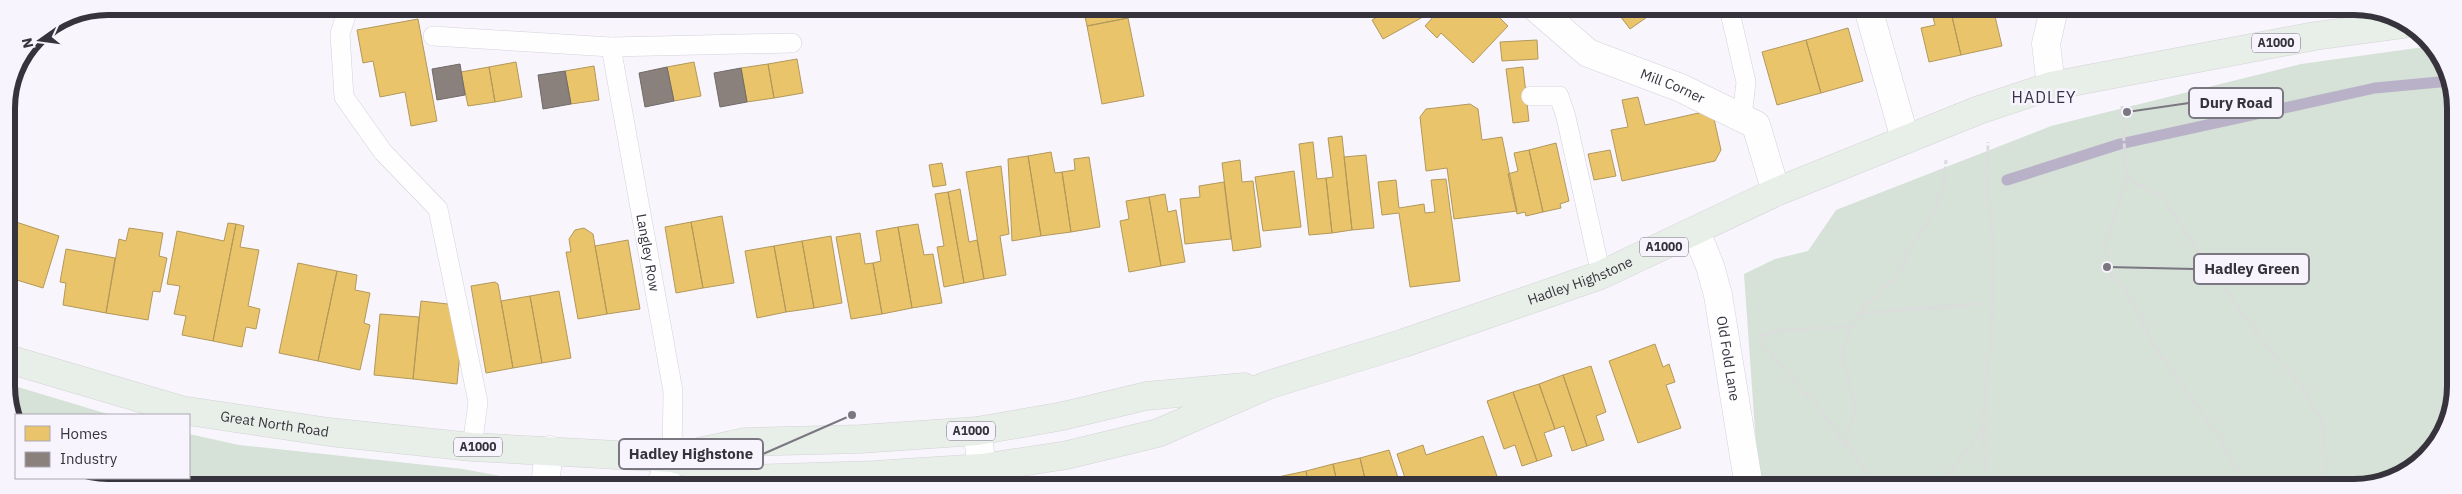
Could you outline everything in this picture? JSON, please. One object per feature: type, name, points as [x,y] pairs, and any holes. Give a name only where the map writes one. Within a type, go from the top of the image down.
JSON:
[{"type":"main road","name":"A1000","points":[[2051,86],[2314,36],[2395,25]]},
{"type":"main road","name":"Hadley Highstone","points":[[549,450],[672,458],[747,479],[874,475],[984,477],[1158,434],[1268,385],[1404,343],[1601,275],[1696,232],[1776,192],[1905,139],[2051,86]]},
{"type":"main road","name":"Great North Road","points":[[15,362],[181,410],[329,432],[472,447],[549,450]]},
{"type":"main road","name":"Hadley Highstone","points":[[672,458],[745,442],[977,431],[1062,416],[1146,396],[1268,385]]},
{"type":"street","name":"Mill Corner","points":[[1543,15],[1588,53],[1681,88],[1756,125],[1776,192]]},
{"type":"street","points":[[1870,15],[1905,139]]},
{"type":"street","points":[[2051,86],[2046,44],[2052,15]]},
{"type":"street","name":"Old Fold Lane","points":[[1696,232],[1710,266],[1718,295],[1748,479]]},
{"type":"street","points":[[977,431],[984,477]]},
{"type":"street","points":[[546,479],[549,450]]},
{"type":"street","points":[[663,479],[672,458]]},
{"type":"lane","points":[[345,15],[340,34],[344,97],[383,152],[438,209],[478,402],[472,447]]},
{"type":"lane","points":[[1731,15],[1746,82],[1742,117]]},
{"type":"lane","points":[[433,36],[612,47],[792,43]]},
{"type":"lane","name":"Langley Row","points":[[612,47],[673,391],[672,458]]},
{"type":"lane","points":[[1531,96],[1559,96],[1566,117],[1601,275]]},
{"type":"path","points":[[2122,104],[2126,177],[2118,208],[2105,241],[2109,272],[2126,289],[2155,348],[2218,434],[2241,479]]},
{"type":"path","points":[[1845,445],[1855,409],[1843,354],[1852,327],[1860,314],[1900,272],[1909,250],[1934,213],[1943,190],[1947,154],[1939,126]]},
{"type":"path","points":[[1987,479],[1984,427],[1991,336],[1994,250],[1987,180],[1988,138]]},
{"type":"path","points":[[2126,177],[2162,197],[2203,260],[2268,348],[2303,388],[2324,425],[2326,468],[2323,479]]},
{"type":"path","points":[[1860,314],[1991,303]]},
{"type":"path","points":[[1852,327],[1783,330],[1756,337],[1820,409],[1870,479]]},
{"type":"path","points":[[1945,479],[1984,427]]},
{"type":"shaded area","points":[[2424,47],[2435,61],[2444,84],[2447,108],[2446,398],[2442,416],[2435,433],[2420,452],[2401,467],[2378,476],[2354,479],[1758,479],[1744,274],[1775,259],[1808,251],[1836,210],[2051,126],[2301,64]]},
{"type":"shaded area","points":[[15,386],[108,414],[20,414]]},
{"type":"shaded area","points":[[190,434],[239,445],[463,469],[517,479],[190,479]]},
{"type":"building: Homes","points":[[1085,15],[1127,15],[1128,18],[1087,26]]},
{"type":"building: Homes","points":[[1380,15],[1426,15],[1383,39],[1372,20]]},
{"type":"building: Homes","points":[[1435,15],[1497,15],[1508,26],[1473,63],[1441,33],[1437,38],[1425,26]]},
{"type":"building: Homes","points":[[1619,15],[1650,15],[1630,29]]},
{"type":"building: Homes","points":[[1932,15],[1952,15],[1961,55],[1929,62],[1921,28],[1935,25]]},
{"type":"building: Homes","points":[[1952,15],[1995,15],[2002,46],[1961,55]]},
{"type":"building: Homes","points":[[1128,18],[1144,96],[1102,104],[1087,26]]},
{"type":"building: Homes","points":[[418,19],[437,121],[411,126],[405,92],[380,97],[373,61],[363,63],[357,30]]},
{"type":"building: Homes","points":[[1848,28],[1863,81],[1821,93],[1806,40]]},
{"type":"building: Homes","points":[[1537,40],[1538,59],[1502,61],[1500,42]]},
{"type":"building: Homes","points":[[1806,40],[1821,93],[1777,105],[1762,52]]},
{"type":"building: Homes","points":[[797,59],[803,93],[774,98],[768,64]]},
{"type":"building: Homes","points":[[516,62],[522,97],[495,102],[489,67]]},
{"type":"building: Homes","points":[[694,62],[701,96],[674,101],[667,67]]},
{"type":"building: Homes","points":[[768,64],[774,98],[747,102],[741,68]]},
{"type":"building: Homes","points":[[594,66],[599,100],[571,104],[565,71]]},
{"type":"building: Homes","points":[[489,67],[495,102],[468,106],[461,72]]},
{"type":"building: Homes","points":[[1523,67],[1529,121],[1513,123],[1506,69]]},
{"type":"building: Homes","points":[[1638,97],[1645,125],[1712,110],[1721,150],[1715,161],[1622,181],[1611,130],[1628,127],[1622,100]]},
{"type":"building: Homes","points":[[1470,104],[1478,109],[1482,140],[1502,137],[1517,211],[1454,219],[1447,168],[1426,171],[1420,117],[1426,109]]},
{"type":"building: Homes","points":[[1342,136],[1352,230],[1332,233],[1326,178],[1333,177],[1328,138]]},
{"type":"building: Homes","points":[[1313,142],[1317,179],[1326,178],[1332,233],[1309,235],[1299,144]]},
{"type":"building: Homes","points":[[1556,143],[1569,201],[1560,204],[1561,208],[1543,212],[1529,150]]},
{"type":"building: Homes","points":[[1529,150],[1543,212],[1526,216],[1525,212],[1517,214],[1508,174],[1518,171],[1514,153]]},
{"type":"building: Homes","points":[[1610,150],[1616,176],[1594,180],[1588,154]]},
{"type":"building: Homes","points":[[1051,152],[1055,173],[1062,172],[1071,232],[1041,236],[1028,156]]},
{"type":"building: Homes","points":[[1366,155],[1374,228],[1352,230],[1344,157]]},
{"type":"building: Homes","points":[[1028,156],[1041,236],[1012,241],[1008,159]]},
{"type":"building: Homes","points":[[1089,157],[1100,227],[1071,232],[1062,172],[1075,170],[1074,159]]},
{"type":"building: Homes","points":[[1240,160],[1242,182],[1253,181],[1261,247],[1233,251],[1222,163]]},
{"type":"building: Homes","points":[[942,163],[946,185],[933,187],[929,165]]},
{"type":"building: Homes","points":[[1001,166],[1009,234],[1000,236],[1006,275],[984,279],[966,172]]},
{"type":"building: Homes","points":[[1294,171],[1301,227],[1263,231],[1255,177]]},
{"type":"building: Homes","points":[[1446,179],[1460,281],[1410,287],[1399,213],[1382,215],[1378,182],[1396,180],[1399,208],[1424,204],[1425,213],[1435,212],[1431,180]]},
{"type":"building: Homes","points":[[1224,182],[1231,239],[1185,244],[1180,199],[1200,197],[1199,186]]},
{"type":"building: Homes","points":[[960,189],[969,242],[977,240],[984,279],[964,283],[948,192]]},
{"type":"building: Homes","points":[[948,192],[964,283],[944,287],[937,247],[944,246],[935,194]]},
{"type":"building: Homes","points":[[1165,194],[1168,212],[1176,210],[1185,262],[1161,266],[1149,197]]},
{"type":"building: Homes","points":[[1149,197],[1161,266],[1129,272],[1120,221],[1129,219],[1126,201]]},
{"type":"building: Homes","points":[[722,216],[734,283],[703,288],[691,222]]},
{"type":"building: Homes","points":[[16,222],[59,236],[43,288],[15,279]]},
{"type":"building: Homes","points":[[691,222],[703,288],[676,293],[665,227]]},
{"type":"building: Homes","points":[[228,223],[236,224],[213,341],[182,335],[186,316],[174,314],[180,286],[167,284],[177,231],[224,241]]},
{"type":"building: Homes","points":[[236,224],[244,226],[240,247],[259,250],[248,306],[260,309],[256,329],[246,327],[242,347],[213,341]]},
{"type":"building: Homes","points":[[918,224],[924,255],[933,254],[942,303],[912,308],[898,227]]},
{"type":"building: Homes","points":[[898,227],[912,308],[882,314],[873,263],[881,261],[876,231]]},
{"type":"building: Homes","points":[[129,228],[163,233],[159,256],[167,258],[160,292],[153,291],[148,320],[106,313],[119,239],[126,241]]},
{"type":"building: Homes","points":[[584,228],[593,234],[607,314],[578,319],[566,252],[571,252],[569,239],[575,230]]},
{"type":"building: Homes","points":[[860,233],[865,264],[873,263],[882,314],[851,319],[836,237]]},
{"type":"building: Homes","points":[[831,236],[842,303],[814,308],[802,241]]},
{"type":"building: Homes","points":[[628,240],[640,309],[607,314],[595,246]]},
{"type":"building: Homes","points":[[802,241],[814,308],[786,312],[774,246]]},
{"type":"building: Homes","points":[[774,246],[786,312],[757,318],[745,251]]},
{"type":"building: Homes","points":[[66,249],[115,258],[106,313],[63,305],[66,283],[60,282]]},
{"type":"building: Homes","points":[[298,263],[337,271],[318,361],[279,353]]},
{"type":"building: Homes","points":[[337,271],[357,275],[355,290],[370,293],[364,323],[370,325],[360,370],[318,361]]},
{"type":"building: Homes","points":[[495,282],[498,284],[513,368],[486,373],[471,286]]},
{"type":"building: Homes","points":[[559,291],[571,358],[542,363],[530,296]]},
{"type":"building: Homes","points":[[530,296],[542,363],[513,368],[501,301]]},
{"type":"building: Homes","points":[[421,301],[448,304],[460,353],[457,384],[413,379]]},
{"type":"building: Homes","points":[[380,314],[419,317],[413,379],[374,375]]},
{"type":"building: Homes","points":[[1655,344],[1663,367],[1669,364],[1675,382],[1666,385],[1681,428],[1638,443],[1609,361]]},
{"type":"building: Homes","points":[[1591,366],[1606,412],[1596,416],[1604,440],[1587,446],[1563,375]]},
{"type":"building: Homes","points":[[1563,375],[1587,446],[1572,451],[1564,426],[1555,429],[1539,384]]},
{"type":"building: Homes","points":[[1539,384],[1555,429],[1544,433],[1552,456],[1537,461],[1513,392]]},
{"type":"building: Homes","points":[[1513,392],[1537,461],[1522,466],[1515,445],[1504,449],[1487,401]]},
{"type":"building: Homes","points":[[1483,436],[1498,479],[1405,479],[1397,454],[1423,445],[1426,455]]},
{"type":"building: Homes","points":[[1389,450],[1398,479],[1365,479],[1360,458]]},
{"type":"building: Homes","points":[[1360,458],[1365,479],[1336,479],[1333,464]]},
{"type":"building: Homes","points":[[1333,464],[1336,479],[1308,479],[1306,471]]},
{"type":"building: Homes","points":[[1306,471],[1308,479],[1278,479],[1278,477]]},
{"type":"building: Industry","points":[[460,64],[465,95],[437,100],[432,69]]},
{"type":"building: Industry","points":[[667,67],[674,101],[645,107],[639,73]]},
{"type":"building: Industry","points":[[741,68],[747,102],[720,107],[714,73]]},
{"type":"building: Industry","points":[[565,71],[571,104],[543,109],[538,75]]},
{"type":"waterway","points":[[2007,180],[2120,144],[2375,88],[2443,82]]},
{"type":"place","name":"Dury Road","points":[[2127,112]]},
{"type":"place","name":"Hadley Green","points":[[2107,267]]},
{"type":"place","name":"Hadley Highstone","points":[[852,415]]},
{"type":"district","name":"HADLEY","points":[[2044,97]]}]
